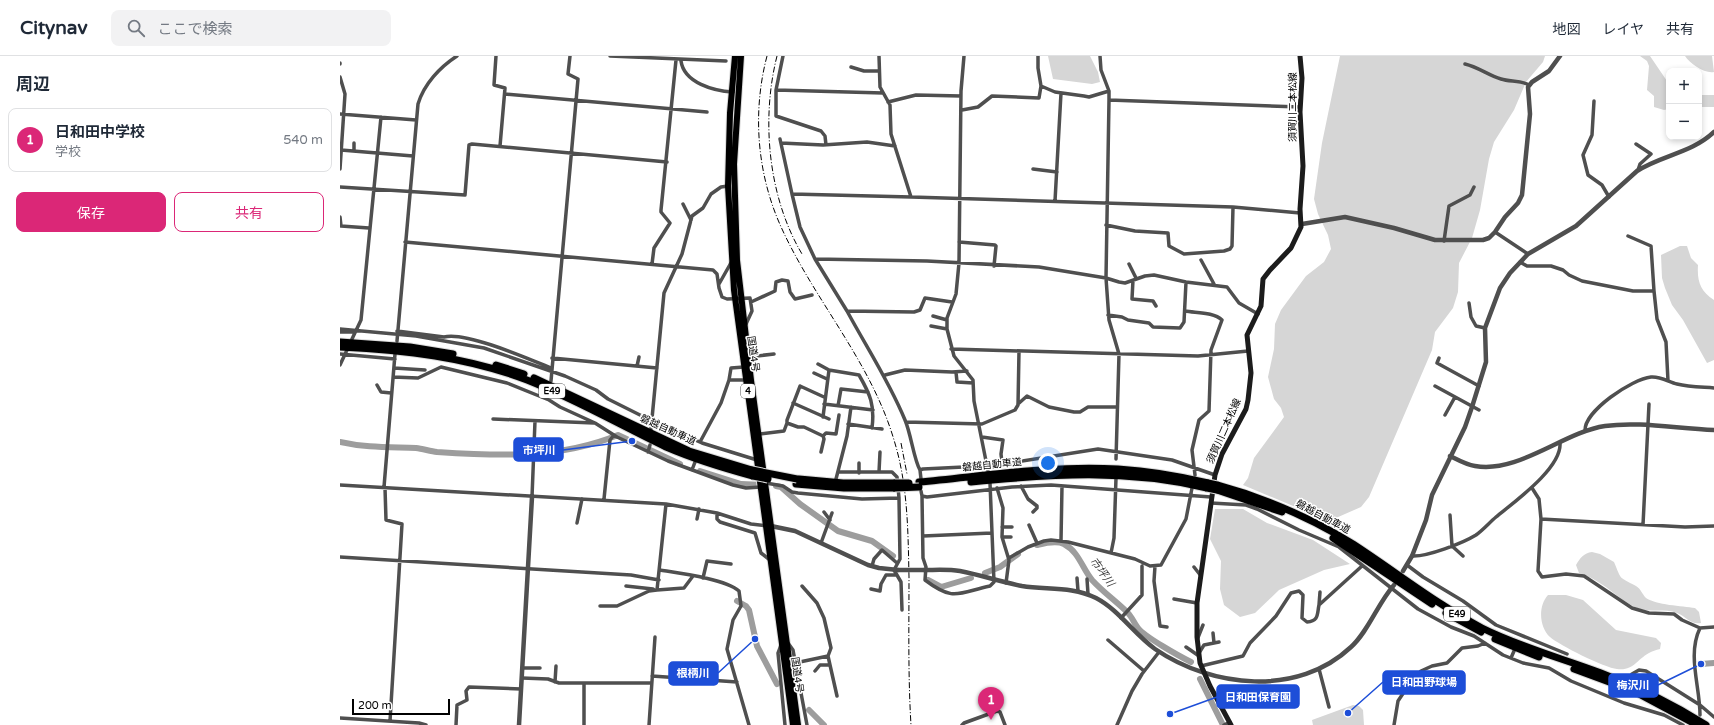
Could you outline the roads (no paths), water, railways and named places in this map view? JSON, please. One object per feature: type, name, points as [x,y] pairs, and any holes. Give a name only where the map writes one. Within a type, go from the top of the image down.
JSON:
[{"type":"highway","name":"国道4号","points":[[735,56],[734,186],[738,299],[744,367],[757,460],[763,485]]},
{"type":"highway","name":"国道4号","points":[[741,56],[734,92],[728,186],[732,261],[744,327],[759,434],[768,526],[798,725]]},
{"type":"highway","name":"磐越自動車道","points":[[340,342],[389,345],[433,350],[509,369],[553,386],[689,451],[752,473]]},
{"type":"highway","name":"磐越自動車道","points":[[340,347],[410,352],[456,359],[495,369],[552,391],[668,447],[709,463],[796,482],[895,486],[920,485],[1045,470],[1097,468],[1160,473],[1217,487],[1271,503],[1326,528],[1353,544],[1435,601],[1483,628],[1544,654],[1634,686],[1673,705],[1706,725]]},
{"type":"highway","name":"磐越自動車道","points":[[1217,487],[1276,510],[1324,533],[1351,549],[1433,605],[1481,632],[1519,650],[1632,691],[1697,725]]},
{"type":"highway","name":"国道4号","points":[[768,526],[770,560],[785,644],[793,725]]},
{"type":"main road","name":"須賀川二本松線","points":[[1230,724],[1201,666],[1197,640],[1197,603],[1215,475],[1222,454],[1247,406],[1251,373],[1247,335],[1258,314],[1262,301],[1264,279],[1270,270],[1291,248],[1302,224],[1300,213],[1303,178],[1300,107],[1302,78],[1300,56]]},
{"type":"street","points":[[397,341],[418,104],[421,95],[440,70],[456,56]]},
{"type":"street","points":[[496,56],[494,85],[504,86],[505,94],[500,146]]},
{"type":"street","points":[[551,381],[578,79],[568,74],[570,56]]},
{"type":"street","points":[[610,56],[679,61],[726,62]]},
{"type":"street","points":[[783,56],[776,90],[775,115],[821,132],[825,136],[826,145]]},
{"type":"street","points":[[879,56],[879,71],[883,93],[891,111],[891,131],[911,197]]},
{"type":"street","points":[[964,56],[961,96],[959,263],[956,294],[947,320],[947,329],[951,349],[974,383],[974,401],[988,471]]},
{"type":"street","points":[[962,110],[978,107],[992,96],[1039,98],[1041,86],[1038,56]]},
{"type":"street","points":[[1100,56],[1101,70],[1109,91],[1106,203],[1106,278],[1108,315],[1119,354],[1116,458]]},
{"type":"street","points":[[1302,224],[1345,217],[1444,241],[1483,240],[1495,232],[1505,217],[1518,203],[1522,195],[1530,114],[1527,91],[1529,85],[1549,71],[1560,56]]},
{"type":"street","points":[[679,61],[697,83],[711,89],[734,92]]},
{"type":"street","points":[[652,264],[654,248],[670,223],[661,212],[672,109],[679,61]]},
{"type":"street","points":[[1465,64],[1476,67],[1500,79],[1517,81],[1529,85]]},
{"type":"street","points":[[851,67],[864,71],[879,71]]},
{"type":"street","points":[[340,76],[345,94],[341,114],[340,169]]},
{"type":"street","points":[[1041,86],[1061,93],[1089,97],[1109,91]]},
{"type":"street","points":[[776,90],[883,93]]},
{"type":"street","points":[[1055,201],[1061,93]]},
{"type":"street","points":[[505,94],[707,112]]},
{"type":"street","points":[[888,102],[916,95],[961,96]]},
{"type":"street","points":[[1594,101],[1592,135],[1584,150],[1583,157],[1588,175],[1602,185],[1610,197]]},
{"type":"street","points":[[1109,102],[1300,107]]},
{"type":"street","points":[[341,114],[416,120]]},
{"type":"street","points":[[352,339],[361,320],[381,117]]},
{"type":"street","points":[[1403,571],[1412,556],[1426,520],[1432,495],[1465,427],[1487,357],[1485,328],[1500,288],[1528,254],[1576,226],[1610,197],[1638,170],[1697,145],[1714,132]]},
{"type":"street","points":[[895,146],[863,142],[826,145],[780,141],[784,166],[800,227],[815,259],[885,375],[906,422],[920,470],[925,580],[948,594],[959,594],[990,586],[994,582],[990,483]]},
{"type":"street","points":[[354,143],[354,151]]},
{"type":"street","points":[[1636,144],[1651,154],[1640,164],[1638,170]]},
{"type":"street","points":[[340,187],[464,195],[469,145],[500,146],[667,162]]},
{"type":"street","points":[[341,150],[413,156]]},
{"type":"street","points":[[1033,169],[1057,172]]},
{"type":"street","points":[[651,429],[664,293],[686,243],[691,220],[694,214],[703,208],[711,194],[721,187],[728,186]]},
{"type":"street","points":[[1444,241],[1449,206],[1470,195],[1474,187]]},
{"type":"street","points":[[792,194],[1233,207],[1300,213]]},
{"type":"street","points":[[683,204],[691,220]]},
{"type":"street","points":[[1106,225],[1135,231],[1168,233],[1169,246],[1184,254],[1228,250],[1232,246],[1233,207]]},
{"type":"street","points":[[340,217],[340,226],[369,228]]},
{"type":"street","points":[[1495,232],[1528,254]]},
{"type":"street","points":[[1628,236],[1651,246],[1657,319],[1666,342],[1668,381]]},
{"type":"street","points":[[405,242],[715,271],[722,297],[738,299],[750,298],[752,311],[744,327]]},
{"type":"street","points":[[959,242],[995,245],[994,266]]},
{"type":"street","points":[[815,259],[1039,267],[1106,278],[1123,283],[1154,275],[1186,282],[1214,284],[1227,287],[1239,303],[1258,314]]},
{"type":"street","points":[[1201,260],[1214,284]]},
{"type":"street","points":[[719,286],[732,261]]},
{"type":"street","points":[[1520,262],[1528,266],[1552,266],[1563,270],[1569,275],[1582,281],[1633,291],[1654,291]]},
{"type":"street","points":[[1129,264],[1134,279],[1132,299],[1153,301],[1156,306]]},
{"type":"street","points":[[751,302],[775,292],[776,282],[782,280],[788,281],[790,292],[795,299],[812,295]]},
{"type":"street","points":[[1108,315],[1122,316],[1128,320],[1149,323],[1153,326],[1180,328],[1184,322],[1186,282]]},
{"type":"street","points":[[847,311],[914,312],[920,310],[925,298],[952,302]]},
{"type":"street","points":[[1469,303],[1473,323],[1476,326],[1485,328]]},
{"type":"street","points":[[1185,311],[1221,318],[1210,355],[1208,411],[1198,420],[1192,450],[1195,468],[1194,475]]},
{"type":"street","points":[[933,316],[947,320]]},
{"type":"street","points":[[931,326],[947,329]]},
{"type":"street","points":[[340,329],[356,332]]},
{"type":"street","points":[[340,332],[397,332],[484,348],[552,370],[596,390],[608,399],[652,421],[701,443],[757,460]]},
{"type":"street","points":[[951,349],[1198,356],[1248,351]]},
{"type":"street","points":[[340,365],[347,350]]},
{"type":"street","points":[[1018,405],[1019,351]]},
{"type":"street","points":[[390,722],[402,524],[386,520],[385,487],[395,354]]},
{"type":"street","points":[[748,357],[774,354]]},
{"type":"street","points":[[340,355],[395,359]]},
{"type":"street","points":[[637,366],[639,357]]},
{"type":"street","points":[[552,358],[657,368]]},
{"type":"street","points":[[1439,358],[1437,363],[1479,386]]},
{"type":"street","points":[[818,364],[828,370],[859,375],[872,399],[872,428]]},
{"type":"street","points":[[393,377],[418,378],[441,367],[507,383],[549,397],[560,407],[595,423],[614,435],[648,452],[733,485],[746,488],[763,485],[783,486],[792,492],[835,497],[899,498]]},
{"type":"street","points":[[700,449],[701,443],[721,402],[729,380],[730,368],[744,367]]},
{"type":"street","points":[[394,368],[425,370]]},
{"type":"street","points":[[823,417],[828,370]]},
{"type":"street","points":[[885,375],[891,372],[905,370],[967,371]]},
{"type":"street","points":[[956,372],[956,382],[974,383]]},
{"type":"street","points":[[814,373],[827,379]]},
{"type":"street","points":[[1585,431],[1585,426],[1589,420],[1603,403],[1616,392],[1630,384],[1650,377],[1681,385],[1714,388]]},
{"type":"street","points":[[729,380],[746,380]]},
{"type":"street","points":[[377,385],[381,392],[391,393]]},
{"type":"street","points":[[759,434],[784,431],[800,386],[824,397]]},
{"type":"street","points":[[1435,386],[1479,410]]},
{"type":"street","points":[[838,406],[841,389],[868,392]]},
{"type":"street","points":[[906,422],[979,424],[1015,410],[1027,396],[1047,407],[1074,412],[1080,412],[1088,407],[1118,407]]},
{"type":"street","points":[[1445,415],[1455,397]]},
{"type":"street","points":[[793,403],[828,419]]},
{"type":"street","points":[[824,404],[873,410]]},
{"type":"street","points":[[1643,525],[1649,404]]},
{"type":"street","points":[[836,479],[851,407]]},
{"type":"street","points":[[823,436],[826,433],[836,434],[839,415]]},
{"type":"street","points":[[493,418],[595,423]]},
{"type":"street","points":[[519,725],[535,421]]},
{"type":"street","points":[[787,423],[798,427],[804,427],[823,436]]},
{"type":"street","points":[[848,424],[882,429]]},
{"type":"street","points":[[1450,456],[1471,465],[1490,467],[1535,454],[1585,431],[1610,425],[1714,430]]},
{"type":"street","points":[[604,500],[610,440],[614,435]]},
{"type":"street","points":[[821,452],[824,439],[823,436]]},
{"type":"street","points":[[982,437],[1003,440],[1001,454],[1002,462]]},
{"type":"street","points":[[1412,556],[1421,556],[1452,546],[1481,531],[1532,488],[1548,469],[1560,449],[1560,443]]},
{"type":"street","points":[[648,452],[650,445]]},
{"type":"street","points":[[920,470],[984,466],[987,464],[1002,462],[1010,463],[1098,449],[1172,460],[1215,475]]},
{"type":"street","points":[[879,472],[880,452]]},
{"type":"street","points":[[692,470],[695,462]]},
{"type":"street","points":[[859,463],[859,473]]},
{"type":"street","points":[[838,472],[894,473],[897,477],[899,498],[900,559],[897,563],[896,572],[901,582],[902,610]]},
{"type":"street","points":[[1111,553],[1114,538],[1116,478]]},
{"type":"street","points":[[340,485],[666,504],[699,509],[751,524],[795,531],[872,566],[896,572]]},
{"type":"street","points":[[922,496],[958,494],[1021,486],[1062,486],[1211,497]]},
{"type":"street","points":[[1021,486],[1028,499],[1037,506],[1033,512]]},
{"type":"street","points":[[1061,541],[1062,486]]},
{"type":"street","points":[[997,488],[1003,508],[1002,537],[1009,558],[1006,583]]},
{"type":"street","points":[[1009,558],[1021,550],[1037,543],[1044,541],[1061,541],[1111,553],[1155,566],[1163,564],[1186,519],[1189,496],[1192,488]]},
{"type":"street","points":[[1532,488],[1539,499],[1541,519],[1538,571],[1540,576],[1544,577],[1571,574],[1584,576],[1632,608],[1649,613],[1674,614],[1682,620],[1700,628],[1714,627]]},
{"type":"street","points":[[835,492],[835,497]]},
{"type":"street","points":[[577,523],[582,499]]},
{"type":"street","points":[[1211,503],[1246,506],[1257,509],[1299,530],[1339,547],[1362,566],[1392,586],[1418,609],[1485,642],[1511,658],[1523,663],[1549,668],[1571,681],[1645,711],[1664,715],[1683,725]]},
{"type":"street","points":[[656,590],[660,570],[666,504]]},
{"type":"street","points":[[697,519],[699,509]]},
{"type":"street","points":[[824,512],[830,520]]},
{"type":"street","points":[[717,513],[717,519],[720,522],[755,533],[761,553],[770,560]]},
{"type":"street","points":[[821,543],[832,513]]},
{"type":"street","points":[[1450,515],[1452,546],[1463,556]]},
{"type":"street","points":[[1541,519],[1685,527],[1714,526]]},
{"type":"street","points":[[1029,525],[1037,543]]},
{"type":"street","points":[[1002,527],[1012,527]]},
{"type":"street","points":[[923,536],[992,534]]},
{"type":"street","points":[[1002,537],[1011,538]]},
{"type":"street","points":[[872,566],[874,559],[882,550],[897,563]]},
{"type":"street","points":[[340,557],[400,562],[631,575],[658,580]]},
{"type":"street","points":[[703,578],[706,561],[730,564]]},
{"type":"street","points":[[1407,565],[1423,577],[1463,601],[1496,625],[1519,638],[1542,642],[1567,654]]},
{"type":"street","points":[[1121,618],[1142,594],[1142,566]]},
{"type":"street","points":[[1155,566],[1154,581],[1160,626],[1167,627]]},
{"type":"street","points":[[1319,605],[1362,566]]},
{"type":"street","points":[[1194,567],[1201,576]]},
{"type":"street","points":[[660,570],[703,578],[735,588],[740,593],[741,606],[733,620],[727,645],[727,653],[749,725]]},
{"type":"street","points":[[871,589],[880,591],[881,584],[886,575],[896,572],[958,570],[1006,583],[1078,591],[1088,594],[1106,604],[1149,645],[1179,663],[1204,673],[1228,680],[1260,681],[1306,674],[1319,670],[1344,653],[1356,642],[1392,586]]},
{"type":"street","points":[[626,586],[656,590],[684,588],[693,576]]},
{"type":"street","points":[[1078,578],[1078,591]]},
{"type":"street","points":[[1087,579],[1088,594]]},
{"type":"street","points":[[802,586],[817,603],[824,618],[831,648],[828,656],[837,696]]},
{"type":"street","points":[[600,606],[617,606],[656,590]]},
{"type":"street","points":[[1201,666],[1243,656],[1250,642],[1276,616],[1292,592],[1298,590],[1303,594],[1301,616],[1304,620],[1310,621],[1316,618],[1320,592]]},
{"type":"street","points":[[1174,599],[1197,603]]},
{"type":"street","points":[[1197,640],[1199,639],[1203,625]]},
{"type":"street","points":[[1700,628],[1694,651],[1700,714]]},
{"type":"street","points":[[1186,647],[1199,654],[1204,645],[1216,643],[1213,633]]},
{"type":"street","points":[[649,725],[655,636]]},
{"type":"street","points":[[1108,640],[1144,671]]},
{"type":"street","points":[[1394,725],[1398,701],[1410,683],[1421,672],[1432,666],[1447,663],[1462,648],[1478,646],[1485,642]]},
{"type":"street","points":[[784,725],[778,653],[785,644],[793,650],[807,725]]},
{"type":"street","points":[[1511,658],[1514,651]]},
{"type":"street","points":[[1116,725],[1132,691],[1144,671],[1159,652]]},
{"type":"street","points":[[795,663],[828,656]]},
{"type":"street","points":[[815,671],[820,665],[830,665]]},
{"type":"street","points":[[555,682],[556,666]]},
{"type":"street","points":[[522,668],[540,668]]},
{"type":"street","points":[[1319,670],[1329,707]]},
{"type":"street","points":[[1632,674],[1639,670],[1646,671],[1700,705],[1714,717]]},
{"type":"street","points":[[652,676],[737,682]]},
{"type":"street","points":[[522,678],[548,679],[555,682],[584,683],[651,682]]},
{"type":"street","points":[[584,683],[584,725]]},
{"type":"street","points":[[456,725],[457,705],[467,700],[466,691],[469,687],[521,689]]},
{"type":"street","points":[[1617,700],[1619,696]]},
{"type":"street","points":[[962,725],[998,711],[1005,725]]},
{"type":"street","points":[[340,718],[426,725]]},
{"type":"street","points":[[358,720],[358,725]]},
{"type":"street","points":[[1224,725],[1230,724]]},
{"type":"waterway","name":"市坪川","points":[[340,442],[369,446],[416,448],[437,452],[506,455],[551,452],[574,448],[596,443],[618,435],[680,464]]},
{"type":"waterway","name":"市坪川","points":[[700,471],[741,484],[765,485]]},
{"type":"waterway","name":"市坪川","points":[[776,486],[781,487],[800,504],[838,531],[872,541],[893,556]]},
{"type":"waterway","name":"市坪川","points":[[1037,545],[1058,542],[1069,547],[1077,556],[1092,580],[1131,616],[1142,632],[1191,662]]},
{"type":"waterway","name":"市坪川","points":[[985,573],[1000,567],[1018,554]]},
{"type":"waterway","name":"市坪川","points":[[928,580],[941,587],[971,578]]},
{"type":"waterway","points":[[737,601],[746,606],[749,610],[757,646],[777,684]]},
{"type":"waterway","points":[[1701,664],[1714,663]]},
{"type":"waterway","name":"市坪川","points":[[1200,679],[1223,725]]},
{"type":"waterway","points":[[809,710],[824,725]]},
{"type":"tunnel","points":[[1619,696],[1632,674]]},
{"type":"railway","points":[[767,56],[762,78],[759,122],[762,166],[767,187],[782,229],[795,256],[842,332],[871,384],[884,411],[899,457],[905,491],[908,525],[911,725]]},
{"type":"railway","points":[[777,56],[769,106],[771,157],[775,183],[782,208],[791,232],[802,254]]},
{"type":"railway","points":[[901,443],[907,474]]},
{"type":"place","name":"市坪川","points":[[632,441]]},
{"type":"place","name":"根柄川","points":[[755,639]]},
{"type":"place","name":"梅沢川","points":[[1701,664]]},
{"type":"place","name":"日和田野球場","points":[[1348,713]]},
{"type":"place","name":"日和田保育園","points":[[1170,714]]},
{"type":"place","name":"日和田中学校","points":[[991,720]]}]
